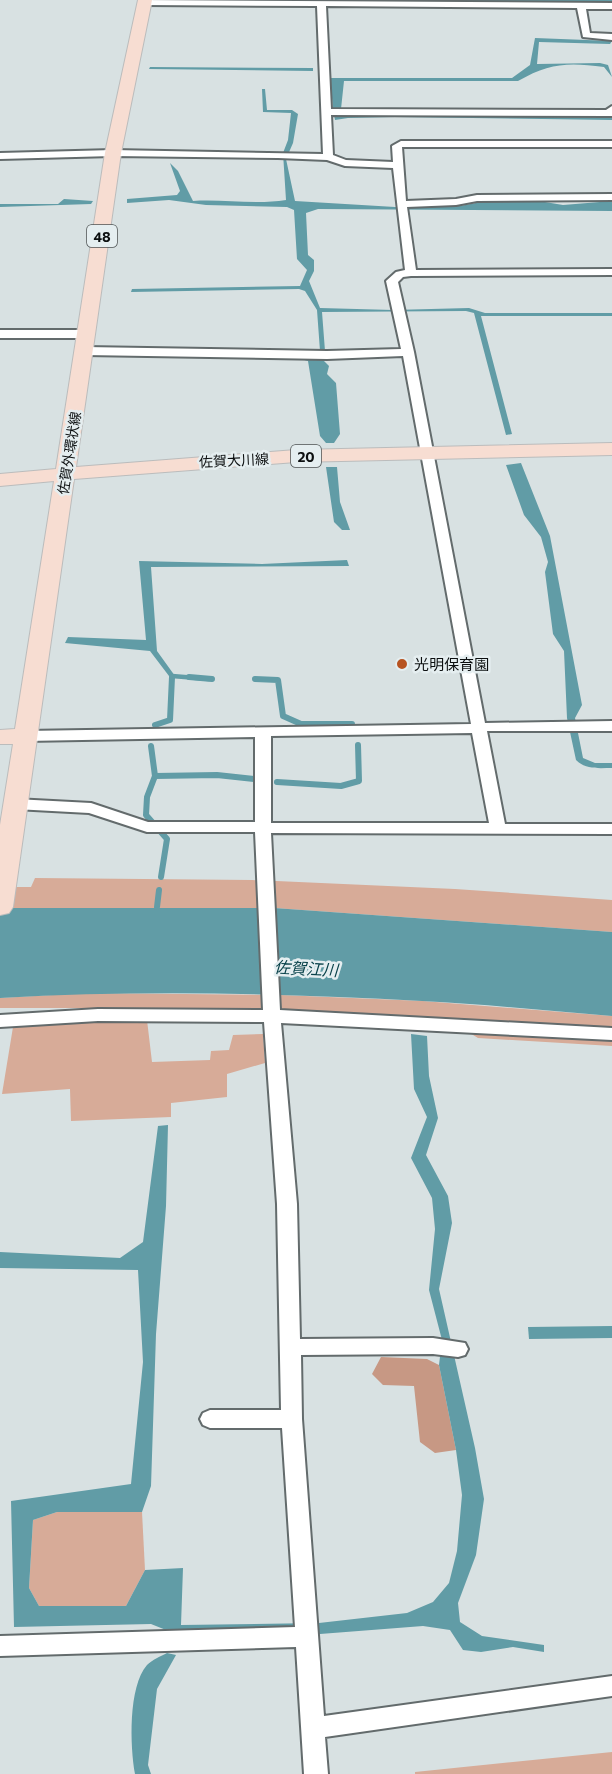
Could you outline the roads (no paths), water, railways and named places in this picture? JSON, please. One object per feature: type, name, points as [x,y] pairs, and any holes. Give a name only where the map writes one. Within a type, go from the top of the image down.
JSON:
[{"type":"main road","name":"佐賀外環状線","points":[[0,907],[114,153],[145,1]]},
{"type":"main road","name":"佐賀大川線","points":[[0,480],[274,458],[612,450]]},
{"type":"main road","points":[[0,737],[25,736]]},
{"type":"street","points":[[145,1],[612,6]]},
{"type":"street","points":[[321,4],[328,157]]},
{"type":"street","points":[[581,5],[586,35],[612,37]]},
{"type":"street","points":[[326,112],[610,113],[612,109]]},
{"type":"street","points":[[411,273],[401,207],[396,149],[401,144],[612,144]]},
{"type":"street","points":[[0,156],[114,153],[278,155],[328,157],[345,164],[398,165]]},
{"type":"street","points":[[401,207],[477,198],[612,197]]},
{"type":"street","points":[[498,829],[428,453],[392,281],[400,274],[411,273],[612,272]]},
{"type":"street","points":[[0,334],[87,334]]},
{"type":"street","points":[[85,351],[313,355],[408,352]]},
{"type":"street","points":[[25,736],[263,734],[493,726],[612,726]]},
{"type":"street","points":[[263,734],[263,829],[272,1012],[287,1204],[292,1419],[316,1774]]},
{"type":"street","points":[[15,804],[91,808],[147,827],[166,828],[612,829]]},
{"type":"street","points":[[0,1021],[98,1015],[272,1012],[612,1034]]},
{"type":"street","points":[[292,1347],[434,1346],[458,1349]]},
{"type":"street","points":[[210,1419],[292,1419]]},
{"type":"street","points":[[0,1646],[306,1628]]},
{"type":"street","points":[[314,1728],[612,1686]]},
{"type":"water","points":[[228,0],[612,0],[612,3]]},
{"type":"water","points":[[535,38],[612,41],[610,44],[539,42],[537,64],[600,63],[608,65],[612,77],[604,67],[569,64],[549,67],[518,81],[344,81],[341,109],[333,108],[330,78],[512,78],[530,65]]},
{"type":"water","points":[[150,67],[313,68],[313,71],[149,69]]},
{"type":"water","points":[[262,89],[265,89],[267,110],[292,110],[298,114],[293,143],[286,159],[295,201],[395,207],[460,206],[481,202],[545,202],[563,205],[612,201],[612,211],[318,209],[306,213],[308,255],[314,260],[314,271],[309,281],[320,308],[393,310],[469,308],[485,313],[612,313],[612,316],[481,316],[512,434],[506,435],[474,313],[466,311],[322,312],[325,351],[321,358],[329,366],[327,374],[336,383],[340,434],[334,443],[326,443],[320,436],[308,361],[293,357],[320,351],[317,310],[305,291],[299,289],[131,292],[132,289],[300,286],[307,270],[297,259],[294,210],[287,207],[206,205],[169,200],[127,203],[127,199],[177,195],[180,191],[170,163],[178,171],[193,201],[286,200],[283,153],[288,140],[291,113],[263,112]]},
{"type":"water","points":[[334,115],[612,118],[612,120],[395,117],[335,120]]},
{"type":"water","points":[[64,199],[93,201],[91,204],[0,207],[0,204],[58,204]]},
{"type":"water","points":[[521,463],[550,536],[582,705],[575,718],[583,758],[595,763],[612,763],[612,768],[588,767],[576,760],[567,718],[564,651],[553,634],[545,572],[548,562],[541,537],[524,515],[506,465]]},
{"type":"water","points":[[326,467],[337,467],[340,502],[350,530],[342,530],[334,522]]},
{"type":"water","points":[[347,560],[349,566],[151,567],[157,651],[175,676],[169,676],[150,651],[65,643],[68,637],[146,640],[139,561],[262,564]]},
{"type":"water","name":"佐賀江川","points":[[0,908],[274,908],[612,932],[612,1016],[446,1002],[264,994],[158,993],[0,998]]},
{"type":"water","points":[[411,1034],[427,1036],[429,1076],[438,1118],[426,1155],[448,1196],[452,1223],[439,1289],[475,1448],[484,1499],[476,1555],[458,1603],[460,1622],[482,1636],[544,1645],[544,1652],[513,1647],[481,1652],[463,1650],[450,1630],[423,1626],[320,1634],[166,1630],[151,1624],[14,1627],[11,1501],[131,1484],[143,1362],[138,1270],[0,1268],[0,1252],[120,1258],[143,1242],[158,1126],[168,1125],[166,1206],[156,1334],[151,1486],[142,1512],[57,1512],[33,1520],[29,1588],[39,1606],[126,1606],[145,1570],[183,1568],[181,1625],[319,1623],[407,1613],[433,1602],[449,1583],[457,1551],[462,1495],[456,1450],[439,1365],[442,1340],[429,1290],[435,1229],[432,1198],[411,1158],[427,1117],[414,1089]]},
{"type":"water","points":[[612,1326],[612,1338],[529,1339],[528,1327]]},
{"type":"water","points":[[167,1653],[176,1655],[157,1689],[148,1765],[151,1774],[135,1774],[132,1717],[136,1687],[147,1665]]},
{"type":"waterway","points":[[155,725],[170,720],[172,677]]},
{"type":"waterway","points":[[172,677],[209,679]]},
{"type":"waterway","points":[[189,677],[212,679]]},
{"type":"waterway","points":[[255,679],[278,680],[283,716],[301,724],[352,724]]},
{"type":"waterway","points":[[277,782],[341,786],[359,781],[358,745]]},
{"type":"waterway","points":[[151,746],[155,776]]},
{"type":"waterway","points":[[155,776],[217,775],[254,779]]},
{"type":"waterway","points":[[155,776],[147,797],[146,815],[167,839],[161,877]]},
{"type":"waterway","points":[[157,907],[159,890]]},
{"type":"place","name":"光明保育園","points":[[402,664]]}]
